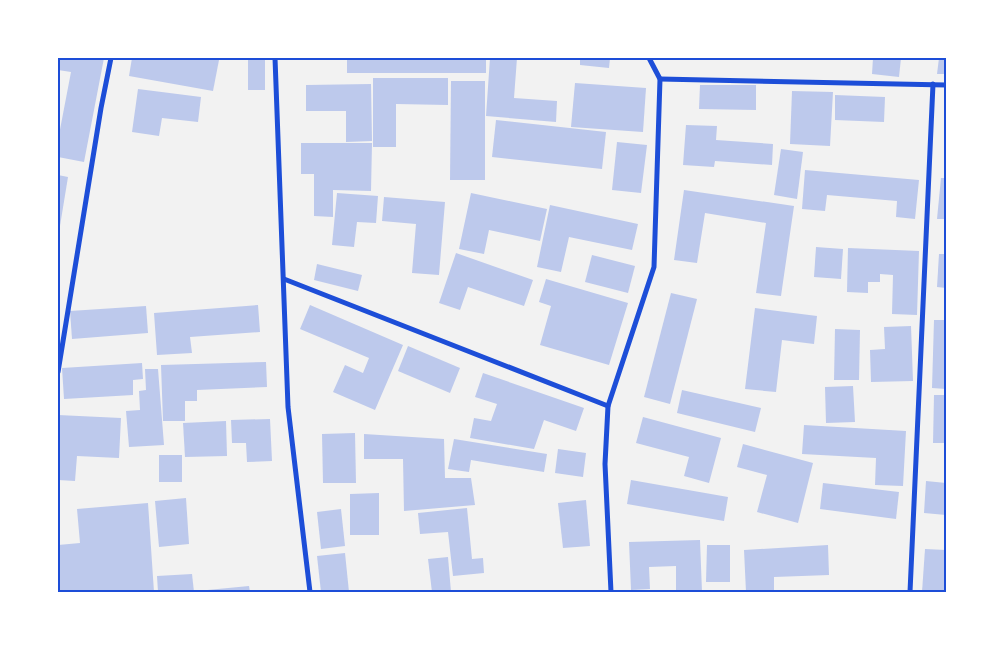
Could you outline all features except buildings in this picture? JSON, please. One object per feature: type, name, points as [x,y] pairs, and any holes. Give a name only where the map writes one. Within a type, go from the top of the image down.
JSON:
[{"type":"street","points":[[58,372],[101,108],[111,58]]},
{"type":"street","points":[[275,58],[288,407],[310,592]]},
{"type":"street","points":[[611,592],[605,464],[608,406],[654,267],[660,79],[649,58]]},
{"type":"street","points":[[660,79],[946,85]]},
{"type":"street","points":[[910,592],[933,84]]},
{"type":"street","points":[[284,279],[608,406]]}]
